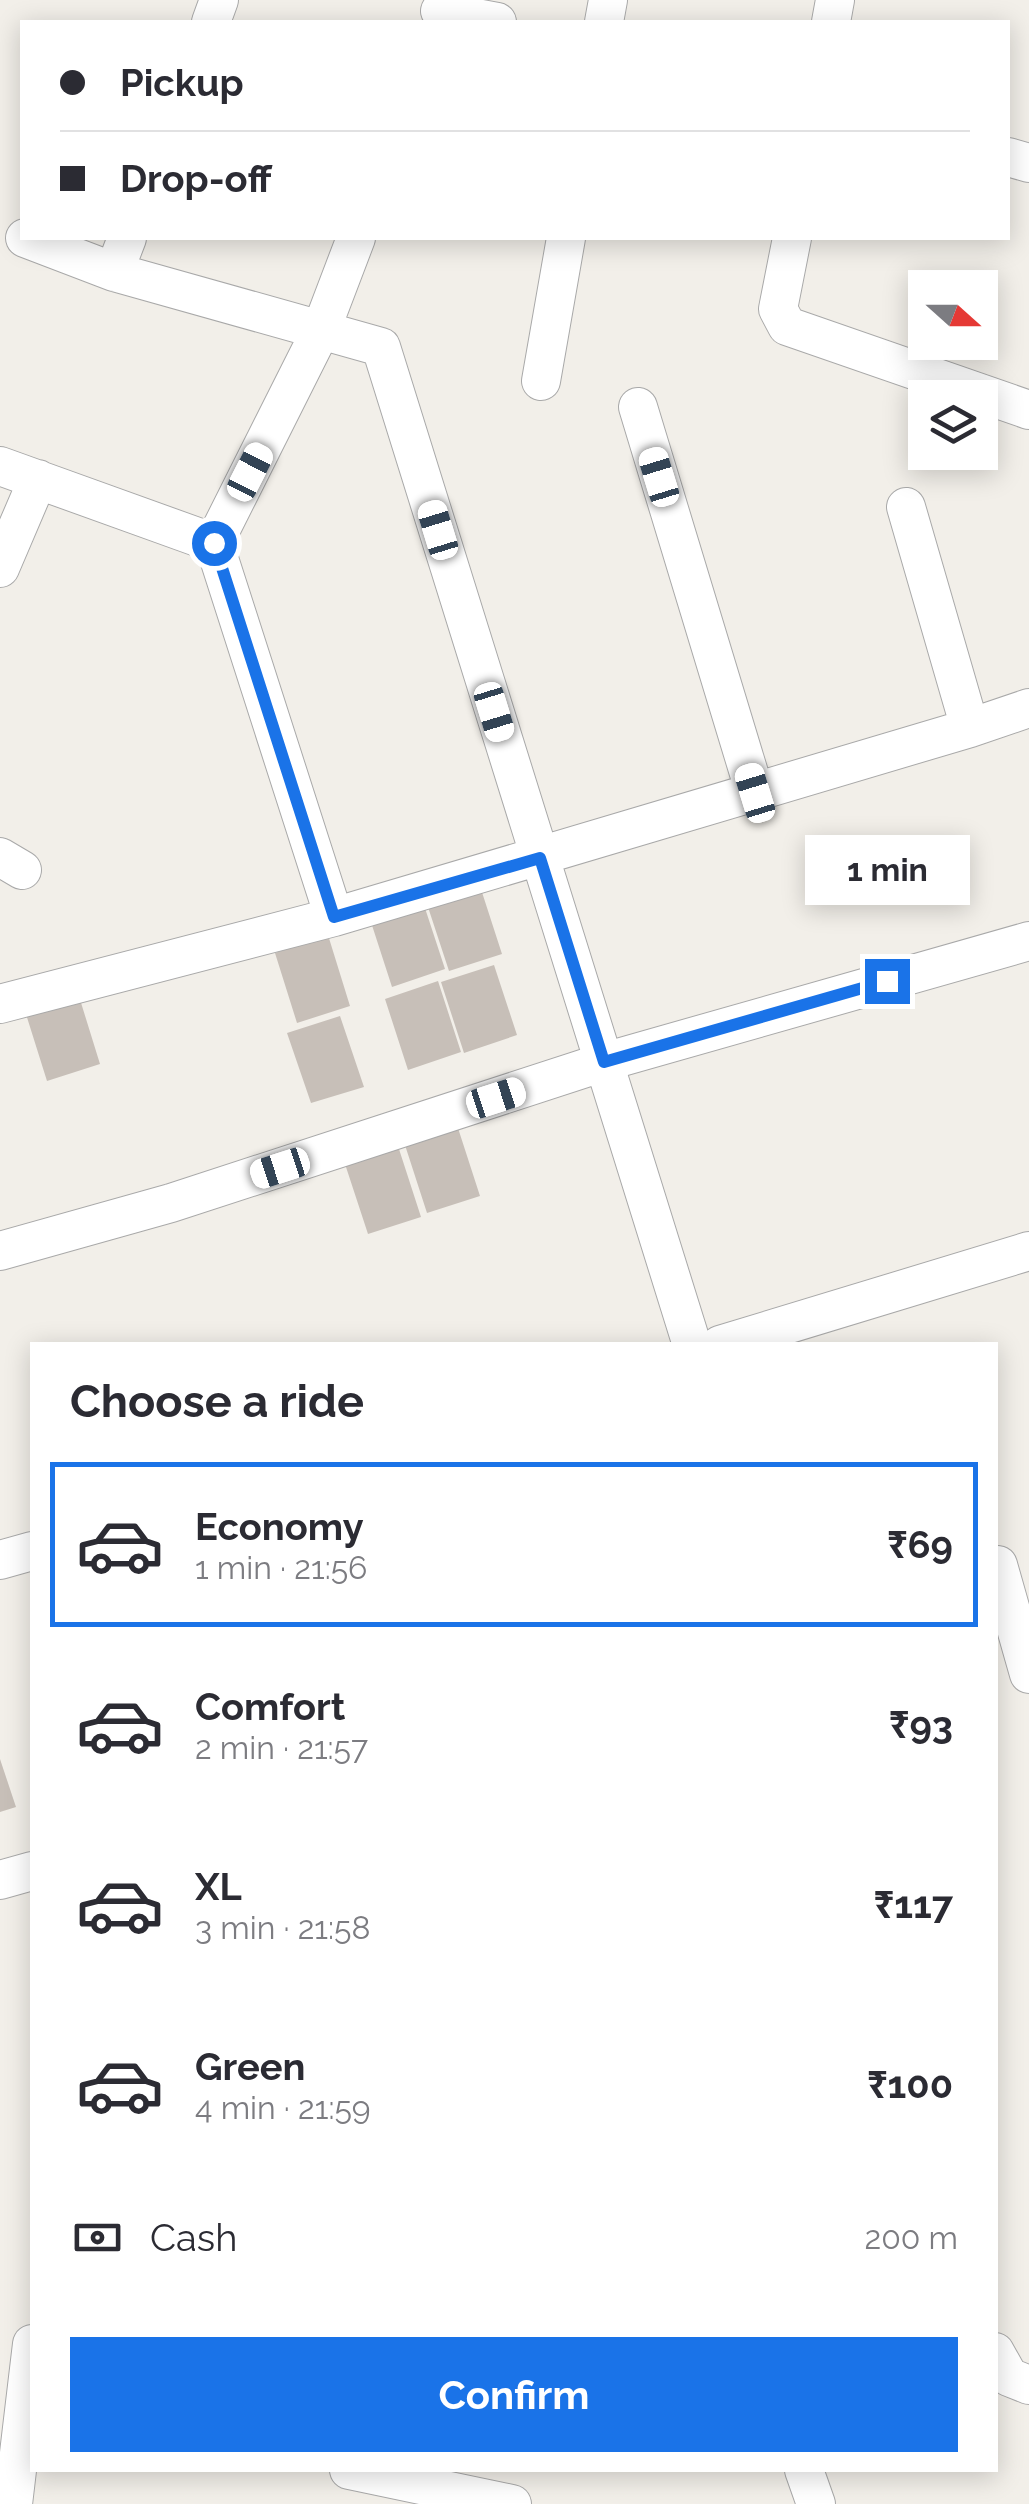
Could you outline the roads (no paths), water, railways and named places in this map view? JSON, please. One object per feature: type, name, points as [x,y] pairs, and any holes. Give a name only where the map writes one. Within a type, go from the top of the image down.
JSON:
[{"type":"street","points":[[440,11],[487,20]]},
{"type":"street","points":[[40,240],[121,255],[321,330],[381,347],[691,1342]]},
{"type":"street","points":[[334,917],[214,543],[321,330],[355,240]]},
{"type":"street","points":[[541,381],[566,240]]},
{"type":"street","points":[[792,240],[778,309],[787,326],[1029,410]]},
{"type":"street","points":[[638,407],[755,793]]},
{"type":"street","points":[[0,466],[214,543]]},
{"type":"street","points":[[0,568],[38,479]]},
{"type":"street","points":[[906,507],[970,728]]},
{"type":"street","points":[[0,1004],[334,917],[540,858],[1029,708]]},
{"type":"street","points":[[0,1251],[172,1204],[604,1062],[1029,941]]},
{"type":"street","points":[[730,1342],[1029,1251]]},
{"type":"street","points":[[0,1560],[30,1551]]},
{"type":"street","points":[[1007,1562],[1029,1674]]},
{"type":"street","points":[[0,1880],[30,1872]]},
{"type":"street","points":[[13,2504],[20,2409],[30,2355]]},
{"type":"street","points":[[998,2357],[1009,2377],[1029,2386]]},
{"type":"street","points":[[359,2472],[512,2504]]},
{"type":"street","points":[[805,2472],[816,2504]]}]
